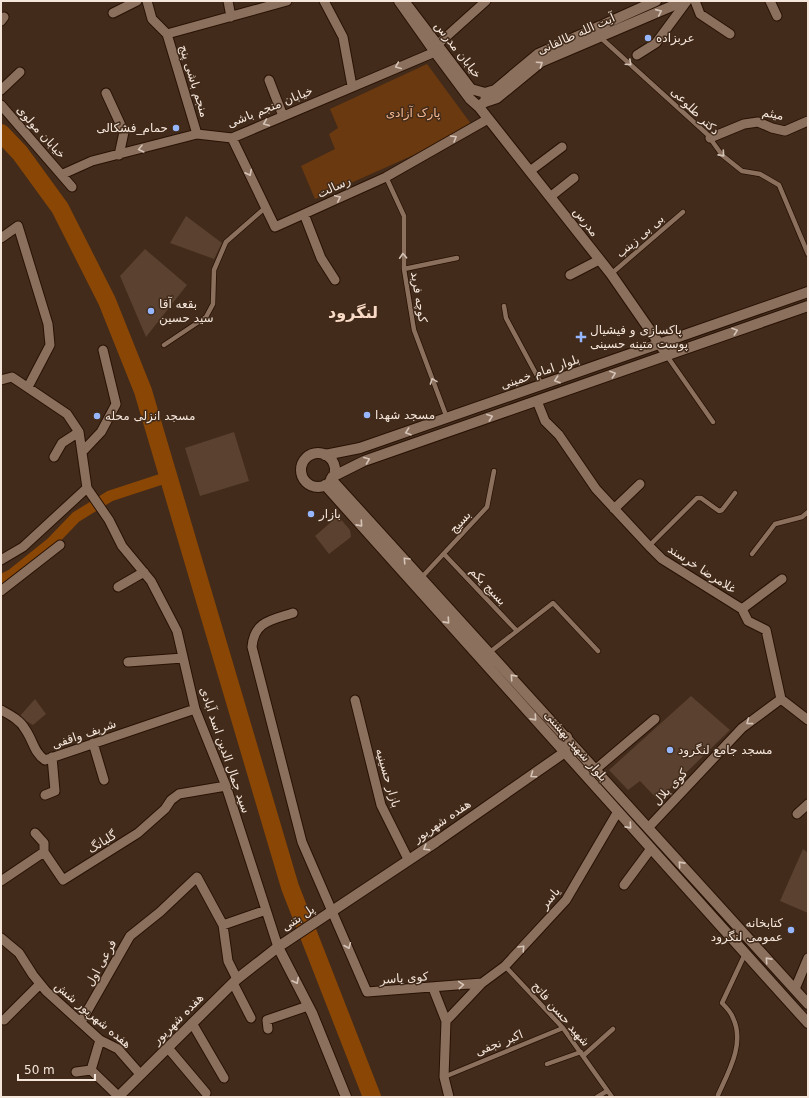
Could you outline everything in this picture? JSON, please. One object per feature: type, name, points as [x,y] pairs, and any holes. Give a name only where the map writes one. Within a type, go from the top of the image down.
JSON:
[{"type":"main road","name":"خیابان مدرس","points":[[399,1],[436,49],[483,101],[488,119]]},
{"type":"main road","name":"خیابان مدرس","points":[[404,1],[470,99],[483,101]]},
{"type":"main road","name":"آیت الله طالقانی","points":[[483,101],[538,54],[656,1]]},
{"type":"main road","name":"آیت الله طالقانی","points":[[483,101],[497,98],[542,62],[686,1]]},
{"type":"main road","name":"مدرس","points":[[488,119],[611,274],[660,344],[666,355]]},
{"type":"main road","name":"بلوار امام خمینی","points":[[325,454],[360,448],[808,292]]},
{"type":"main road","points":[[329,480],[333,464],[325,454],[315,453],[306,458],[301,467],[303,477],[310,484],[320,486],[364,461],[808,306]]},
{"type":"main road","name":"بلوار شهید بهشتی","points":[[329,480],[422,577],[808,1004]]},
{"type":"main road","name":"بلوار شهید بهشتی","points":[[329,480],[617,813],[808,1023]]},
{"type":"main road","points":[[565,752],[567,737]]},
{"type":"main road","name":"هفده شهریور","points":[[333,910],[565,752]]},
{"type":"main road","name":"پل بتنی","points":[[278,947],[333,910]]},
{"type":"main road","points":[[278,947],[308,1006],[346,1097]]},
{"type":"main road","name":"هفده شهریور","points":[[122,1096],[140,1074],[235,981],[278,947]]},
{"type":"street","points":[[113,13],[137,1]]},
{"type":"street","points":[[147,1],[152,19],[167,34],[287,1]]},
{"type":"street","points":[[228,1],[230,17]]},
{"type":"street","points":[[324,1],[343,37],[352,86]]},
{"type":"street","name":"خیابان منجم باشی","points":[[63,174],[92,161],[197,134],[232,138],[436,49],[486,1]]},
{"type":"street","points":[[637,55],[656,43],[686,1]]},
{"type":"street","points":[[695,1],[700,14],[730,34]]},
{"type":"street","points":[[770,1],[777,16]]},
{"type":"street","name":"منجم باشی پنج","points":[[167,34],[197,134]]},
{"type":"street","points":[[1,90],[20,72]]},
{"type":"street","points":[[269,80],[283,116]]},
{"type":"street","points":[[106,93],[124,132],[119,155]]},
{"type":"street","name":"خیابان مولوی","points":[[1,105],[63,174],[72,187]]},
{"type":"street","name":"رسالت","points":[[232,138],[275,228],[386,177],[488,119]]},
{"type":"street","name":"میثم","points":[[710,138],[744,124],[758,122],[772,128],[785,130],[808,121]]},
{"type":"street","points":[[530,171],[562,147]]},
{"type":"street","points":[[550,197],[574,178]]},
{"type":"street","points":[[304,214],[321,258],[335,280]]},
{"type":"street","points":[[1,238],[18,226],[48,324],[50,345],[28,387]]},
{"type":"street","points":[[570,275],[600,260]]},
{"type":"street","points":[[83,451],[100,432],[116,404],[103,350]]},
{"type":"street","points":[[1,380],[12,377],[67,414],[79,432],[83,451],[87,488],[23,547],[1,560]]},
{"type":"street","name":"غلامرضا خرسند","points":[[537,401],[545,421],[558,435],[596,489],[662,560],[742,609],[748,621],[766,630],[781,699]]},
{"type":"street","points":[[54,457],[62,443],[79,432]]},
{"type":"street","points":[[614,509],[640,484]]},
{"type":"street","name":"سید جمال الدین اسد آبادی","points":[[87,488],[109,520],[122,546],[151,581],[177,631],[195,709],[226,786],[278,947]]},
{"type":"street","points":[[1,591],[60,545]]},
{"type":"street","points":[[118,587],[144,572]]},
{"type":"street","points":[[742,609],[782,579]]},
{"type":"street","points":[[293,613],[257,627],[252,637],[252,646],[302,842],[312,868],[333,910]]},
{"type":"street","points":[[128,662],[183,658]]},
{"type":"street","points":[[781,699],[808,720]]},
{"type":"street","name":"کوی بلال","points":[[648,828],[742,728],[781,699]]},
{"type":"street","name":"بازار حسینیه","points":[[355,700],[381,805],[408,859]]},
{"type":"street","name":"شریف واقفی","points":[[1,710],[18,720],[26,729],[39,756],[45,760],[195,709]]},
{"type":"street","points":[[596,769],[655,719]]},
{"type":"street","points":[[94,743],[104,780]]},
{"type":"street","points":[[44,795],[55,791],[52,757]]},
{"type":"street","name":"گلبانگ","points":[[44,852],[63,880],[138,833],[165,809],[171,800],[179,794],[226,786]]},
{"type":"street","points":[[796,814],[808,804]]},
{"type":"street","name":"یاسر","points":[[446,1020],[482,983],[505,966],[566,900],[617,813]]},
{"type":"street","points":[[1,881],[44,852],[44,843],[35,833]]},
{"type":"street","points":[[624,886],[650,850]]},
{"type":"street","name":"فرعی اول","points":[[81,1022],[130,936],[160,912],[197,877],[223,925]]},
{"type":"street","points":[[251,1018],[228,961],[223,925],[266,910]]},
{"type":"street","name":"کوی یاسر","points":[[333,910],[367,992],[482,983]]},
{"type":"street","name":"هفده شهریور شش","points":[[1,938],[19,953],[40,984],[100,1040],[118,1049],[140,1074]]},
{"type":"street","points":[[795,989],[808,958]]},
{"type":"street","points":[[4,1020],[40,984]]},
{"type":"street","points":[[433,988],[446,1020],[444,1077],[449,1097]]},
{"type":"street","points":[[268,1029],[267,1020],[308,1006]]},
{"type":"street","points":[[192,1023],[224,1078]]},
{"type":"street","points":[[91,1070],[100,1040]]},
{"type":"street","points":[[168,1048],[206,1093]]},
{"type":"street","points":[[76,1072],[91,1070],[122,1096]]},
{"type":"lane","name":"دکتر طلوعی","points":[[600,37],[710,138],[722,155],[742,171],[760,174],[779,185],[808,254]]},
{"type":"lane","name":"کوچه فرید","points":[[386,177],[404,216],[404,269],[414,330],[447,418]]},
{"type":"lane","points":[[164,344],[206,317],[213,304],[214,270],[226,242],[266,207]]},
{"type":"lane","name":"بی بی زینب","points":[[611,274],[683,212]]},
{"type":"lane","points":[[404,269],[457,258]]},
{"type":"lane","points":[[504,306],[506,318],[542,385]]},
{"type":"lane","points":[[666,355],[713,422]]},
{"type":"lane","name":"بسیج","points":[[422,577],[487,507],[494,471]]},
{"type":"lane","points":[[649,546],[697,498],[701,498],[719,511],[722,510],[735,494]]},
{"type":"lane","points":[[752,554],[775,524],[802,517],[808,512]]},
{"type":"lane","name":"بسیج یکم","points":[[444,554],[517,631]]},
{"type":"lane","points":[[490,652],[553,602],[598,651]]},
{"type":"lane","points":[[718,1094],[732,1064],[738,1033],[733,1017],[722,1003],[745,954]]},
{"type":"lane","name":"شهید حسن فاتح","points":[[505,966],[563,1028],[612,1097]]},
{"type":"lane","name":"اکبر نجفی","points":[[444,1077],[563,1028]]},
{"type":"lane","points":[[548,1064],[582,1054],[613,1029]]},
{"type":"lane","points":[[597,1097],[607,1091]]},
{"type":"green space","name":"پارک آزادی","points":[[427,64],[474,128],[315,199],[301,166],[335,149],[329,134],[338,128],[330,109]]},
{"type":"building","points":[[186,216],[222,243],[214,259],[170,243]]},
{"type":"building","name":"بقعه آقا سید حسین","points":[[145,249],[187,285],[146,337],[120,276]]},
{"type":"building","points":[[234,432],[249,481],[200,496],[185,448]]},
{"type":"building","points":[[338,516],[350,530],[351,537],[329,554],[315,536]]},
{"type":"building","name":"مسجد جامع لنگرود","points":[[691,696],[730,730],[658,800],[640,781],[628,790],[609,770]]},
{"type":"building","points":[[35,699],[46,714],[33,725],[19,717]]},
{"type":"building","points":[[803,849],[808,853],[808,913],[780,901]]},
{"type":"waterway","points":[[1,133],[20,153],[60,208],[107,301],[143,391],[290,887],[372,1097]]},
{"type":"waterway","points":[[1,580],[11,575],[51,543],[76,517],[110,496],[168,477]]},
{"type":"place","name":"عربزاده","points":[[648,38]]},
{"type":"place","name":"حمام_فشکالی","points":[[176,128]]},
{"type":"place","name":"بقعه آقا سید حسین","points":[[151,311]]},
{"type":"place","name":"پاکسازی و فیشیال پوست متینه حسینی","points":[[581,337]]},
{"type":"place","name":"مسجد شهدا","points":[[367,415]]},
{"type":"place","name":"مسجد انزلی محله","points":[[97,416]]},
{"type":"place","name":"بازار","points":[[311,514]]},
{"type":"place","name":"مسجد جامع لنگرود","points":[[670,750]]},
{"type":"place","name":"کتابخانه عمومی لنگرود","points":[[791,930]]},
{"type":"district","name":"لنگرود","points":[[353,312]]}]
